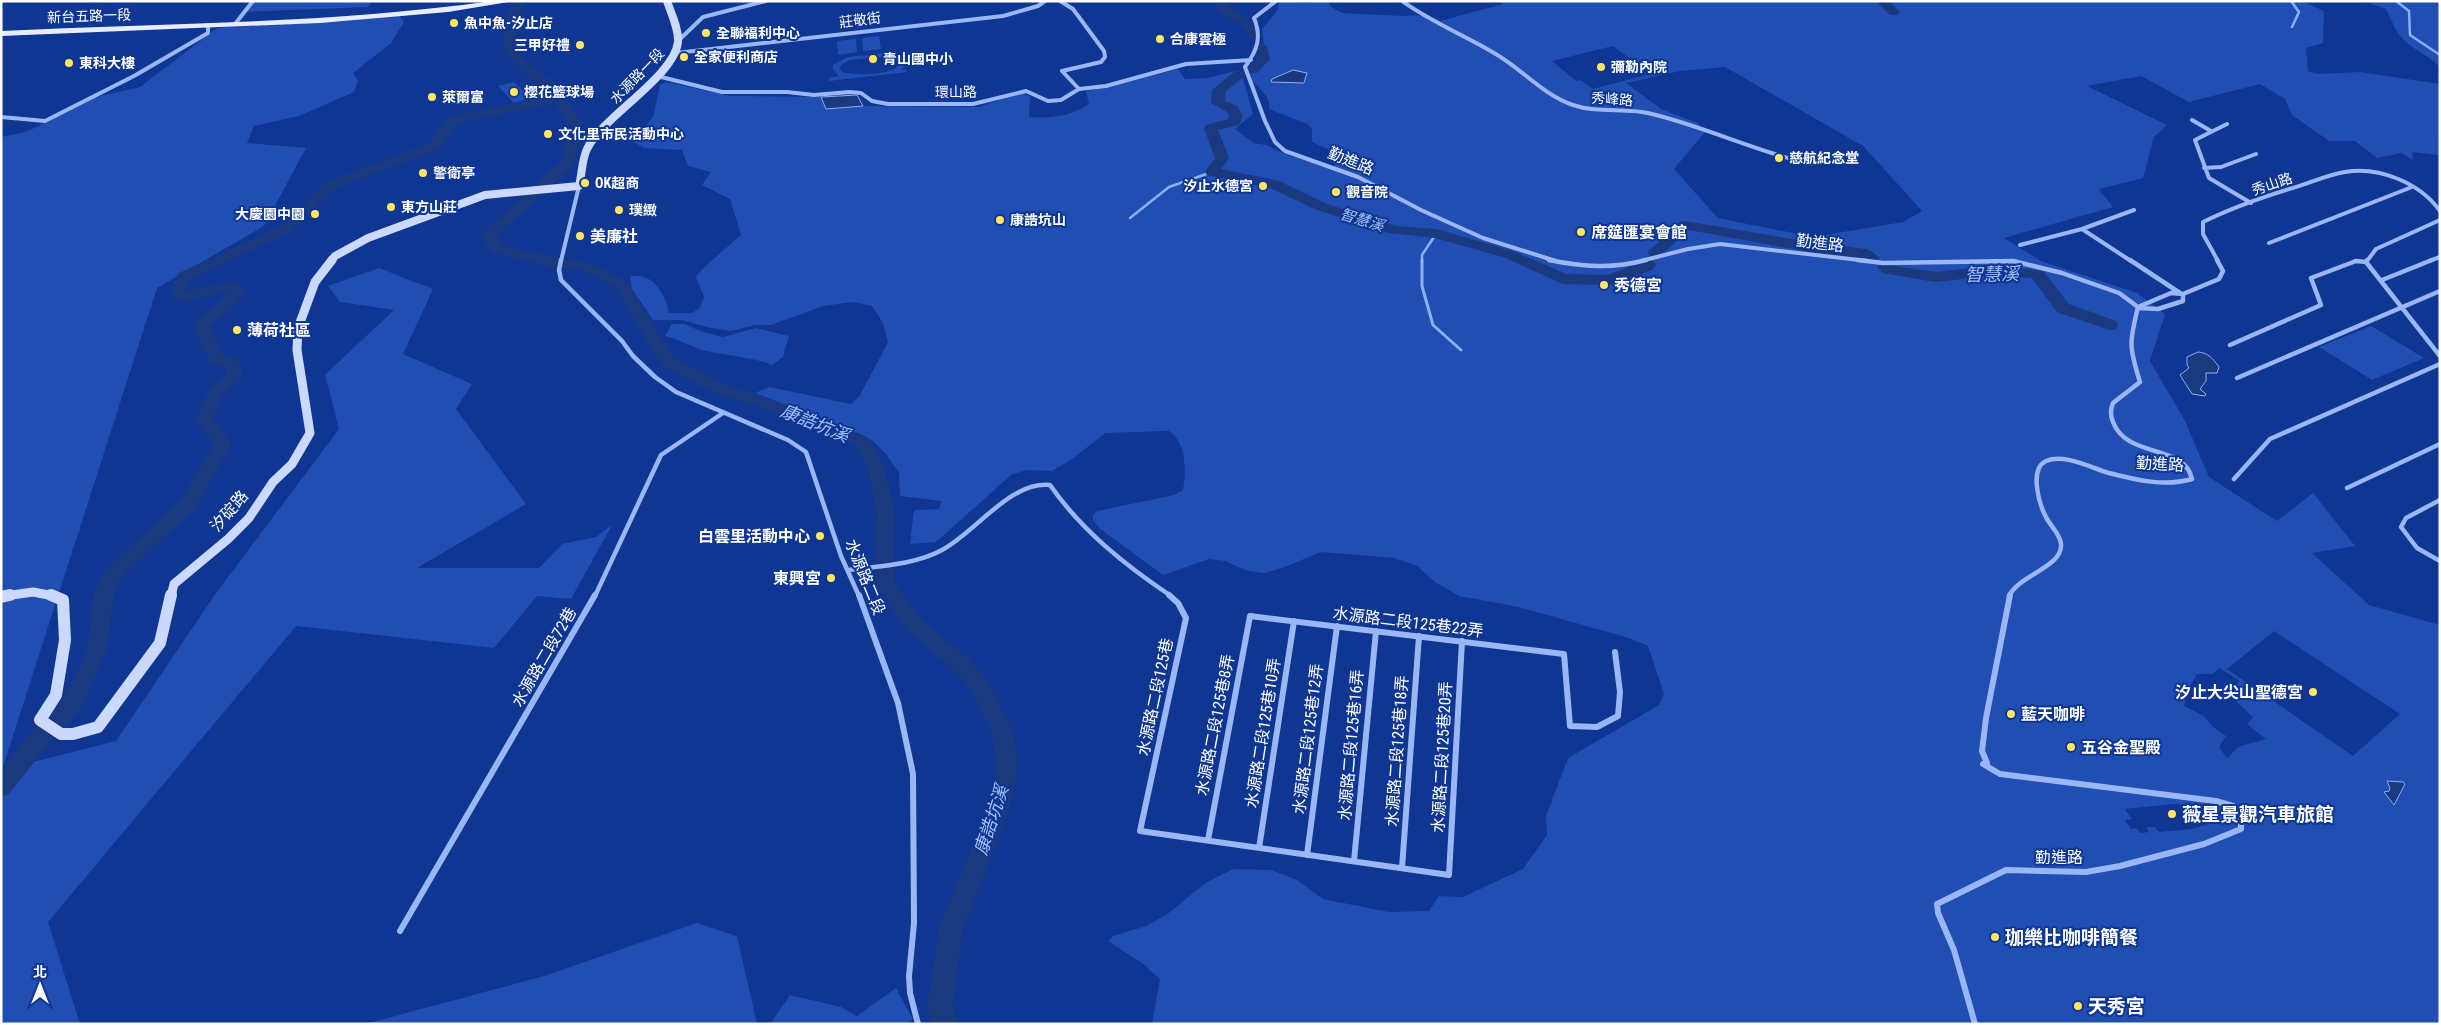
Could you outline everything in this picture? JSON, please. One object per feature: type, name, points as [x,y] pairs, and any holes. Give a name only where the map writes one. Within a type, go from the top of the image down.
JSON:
[{"type":"main road","name":"新台五路一段","points":[[1,28],[363,13],[468,1]]},
{"type":"main road","name":"新台五路一段","points":[[1,34],[208,25],[240,18],[400,16],[511,1]]},
{"type":"main road","points":[[208,25],[215,19]]},
{"type":"street","points":[[240,18],[251,1]]},
{"type":"street","points":[[667,1],[678,41]]},
{"type":"street","name":"水源路一段","points":[[579,186],[584,160],[594,137],[657,76],[676,53],[678,41],[703,17],[766,1]]},
{"type":"street","name":"莊敬街","points":[[676,53],[1003,16],[1038,6],[1045,1]]},
{"type":"street","points":[[1060,1],[1073,9],[1104,51],[1105,57],[1101,62],[1062,71],[1079,89]]},
{"type":"street","name":"勤進路","points":[[1276,1],[1254,18],[1259,26],[1259,37],[1255,55],[1245,67],[1247,78],[1266,125],[1280,147],[1291,154],[1336,168],[1422,211],[1518,251],[1564,264],[1608,268],[1676,253],[1696,246],[1720,244],[1874,262],[2013,261],[2062,272],[2119,294],[2132,301],[2138,308],[2130,338],[2131,352],[2140,382],[2135,388],[2113,403],[2110,413],[2112,425],[2125,439],[2133,444],[2186,465],[2192,479],[2185,482],[2151,480],[2119,475],[2063,461],[2050,460],[2040,464],[2037,470],[2040,504],[2046,518],[2061,541],[2060,551],[2058,557],[2024,579],[2011,592],[1994,664],[1982,751],[1987,763],[1983,764],[1986,768],[2000,774],[2216,801],[2233,806],[2241,815],[2241,828],[2204,844],[2120,866],[2086,872],[2006,870],[1937,904],[1938,913],[1954,950],[1975,1024]]},
{"type":"street","name":"秀峰路","points":[[1402,1],[1425,18],[1495,53],[1553,95],[1572,105],[1592,110],[1649,113],[1697,126],[1776,156],[1811,164]]},
{"type":"street","points":[[1,117],[45,121],[134,76],[195,41],[208,33],[208,25]]},
{"type":"street","name":"環山路","points":[[657,76],[722,92],[787,92],[814,95],[850,92],[861,93],[872,101],[888,104],[982,104],[1017,92],[1026,91],[1048,101],[1061,100],[1079,89],[1106,86],[1186,64],[1251,60]]},
{"type":"street","points":[[2192,120],[2211,131]]},
{"type":"street","points":[[2227,124],[2194,140],[2209,178],[2251,203]]},
{"type":"street","points":[[2204,168],[2221,167],[2256,154]]},
{"type":"street","name":"秀山路","points":[[2138,308],[2148,301],[2171,293],[2183,294],[2219,279],[2223,271],[2201,227],[2202,222],[2336,173],[2358,171],[2385,176],[2412,187],[2434,201],[2440,211]]},
{"type":"street","name":"汐碇路","points":[[1,597],[14,593],[42,593],[54,595],[63,600],[65,640],[56,695],[40,720],[61,734],[73,734],[98,727],[160,642],[174,584],[228,539],[248,518],[273,482],[292,464],[310,433],[297,350],[298,328],[315,282],[331,261],[336,256],[368,238],[485,195],[579,186]]},
{"type":"street","name":"水源路二段","points":[[579,186],[559,270],[562,280],[655,377],[676,392],[788,440],[806,452],[841,556],[849,570],[898,703],[913,774],[912,874],[914,923],[909,976],[910,994],[918,1024]]},
{"type":"street","points":[[2269,243],[2412,187]]},
{"type":"street","points":[[2020,245],[2082,229],[2134,210]]},
{"type":"street","points":[[2366,262],[2376,250],[2440,220]]},
{"type":"street","points":[[2082,229],[2183,294]]},
{"type":"street","points":[[2382,280],[2440,257]]},
{"type":"street","points":[[2230,344],[2321,305],[2311,278],[2356,261],[2366,262],[2382,280],[2440,356]]},
{"type":"street","points":[[2237,378],[2440,291]]},
{"type":"street","name":"秀山路","points":[[2138,308],[2158,309],[2182,301],[2183,294]]},
{"type":"street","points":[[2234,479],[2270,439],[2440,364]]},
{"type":"street","name":"水源路二段72巷","points":[[400,931],[587,610],[609,569],[652,470],[661,455],[723,413]]},
{"type":"street","points":[[2347,488],[2440,444]]},
{"type":"street","name":"水源路二段125巷","points":[[849,570],[904,564],[941,551],[962,538],[1019,490],[1041,484],[1050,486],[1060,501],[1116,556],[1178,602],[1186,618],[1140,831],[1448,874]]},
{"type":"street","points":[[2440,500],[2406,518],[2401,527],[2410,542],[2422,554],[2440,561]]},
{"type":"street","name":"水源路二段125巷8弄","points":[[1208,840],[1250,616]]},
{"type":"street","name":"水源路二段125巷22弄","points":[[1250,616],[1564,654],[1570,726],[1590,728],[1618,716],[1621,704],[1615,652]]},
{"type":"street","name":"水源路二段125巷10弄","points":[[1259,848],[1294,621]]},
{"type":"street","name":"水源路二段125巷12弄","points":[[1307,855],[1337,626]]},
{"type":"street","name":"水源路二段125巷16弄","points":[[1354,861],[1376,631]]},
{"type":"street","name":"水源路二段125巷18弄","points":[[1402,868],[1419,636]]},
{"type":"street","name":"水源路二段125巷20弄","points":[[1448,874],[1462,641]]},
{"type":"shaded area","points":[[253,1],[373,1],[368,7],[243,12]]},
{"type":"shaded area","points":[[1280,1],[1307,3],[1329,1],[1330,6],[1342,13],[1402,16],[1426,15],[1440,21],[1503,4],[1499,1],[2302,1],[2324,11],[2323,43],[2306,48],[2308,71],[2317,74],[2360,72],[2440,84],[2440,142],[2438,142],[2440,155],[2412,152],[2413,160],[2401,153],[2377,158],[2355,141],[2329,141],[2292,115],[2285,99],[2260,84],[2189,102],[2141,76],[2087,86],[2167,125],[2154,137],[2143,178],[2099,189],[2113,207],[2004,238],[2041,261],[2137,293],[2165,314],[2150,361],[2185,421],[2209,477],[2277,521],[2313,493],[2355,546],[2312,553],[2369,605],[2440,625],[2440,1024],[1152,1024],[1160,979],[1143,964],[1108,941],[1113,936],[1146,926],[1166,915],[1207,882],[1233,869],[1271,870],[1297,880],[1323,899],[1389,912],[1429,911],[1439,896],[1463,897],[1523,869],[1547,835],[1546,816],[1568,758],[1659,705],[1664,694],[1648,646],[1629,638],[1519,607],[1459,596],[1435,582],[1417,566],[1394,558],[1321,552],[1265,573],[1248,571],[1225,561],[1209,559],[1163,575],[1099,528],[1093,520],[1093,515],[1097,511],[1174,495],[1183,490],[1185,475],[1184,458],[1179,443],[1169,431],[1105,433],[1074,458],[1052,471],[1025,470],[1011,475],[936,542],[910,544],[914,510],[939,509],[942,501],[900,496],[899,473],[886,454],[872,440],[755,393],[769,387],[851,404],[859,397],[888,342],[883,323],[872,306],[853,302],[823,306],[771,325],[755,325],[731,331],[682,320],[653,320],[632,289],[630,277],[645,277],[651,281],[665,299],[669,313],[692,313],[700,308],[704,297],[696,277],[702,269],[741,235],[730,199],[702,185],[711,172],[688,166],[682,150],[645,148],[633,142],[653,117],[660,85],[666,82],[730,96],[821,97],[826,109],[863,106],[979,107],[1021,93],[1030,96],[1029,117],[1045,118],[1068,114],[1089,104],[1086,91],[1111,87],[1178,69],[1185,79],[1207,78],[1236,71],[1243,79],[1253,114],[1235,129],[1254,143],[1266,145],[1285,154],[1331,169],[1343,156],[1312,142],[1312,129],[1308,124],[1269,109],[1266,96],[1251,79],[1253,70],[1263,50],[1262,29],[1277,11]],"holes":[[[1613,46],[1650,74],[1593,89],[1581,80],[1576,81],[1552,61]],[[1725,67],[1863,146],[1922,211],[1903,222],[1813,237],[1718,218],[1674,169],[1705,132],[1698,123],[1661,109],[1626,83],[1680,71]],[[2274,631],[2400,714],[2353,756],[2227,669]],[[2219,668],[2240,681],[2227,693],[2253,717],[2247,724],[2266,739],[2238,747],[2227,758],[2219,747],[2226,736],[2212,726],[2204,716],[2184,706],[2188,690],[2197,674],[2213,674]],[[2174,804],[2211,808],[2221,821],[2191,829],[2159,832],[2155,827],[2146,827],[2149,832],[2140,833],[2136,828],[2131,829],[2125,820],[2132,819],[2125,809]]]},
{"type":"shaded area","points":[[2364,1],[2440,1],[2440,67],[2401,37],[2386,9]]},
{"type":"shaded area","points":[[400,16],[404,22],[391,43],[353,73],[358,81],[354,92],[299,116],[254,126],[247,143],[306,148],[264,226],[157,288],[2,770],[116,741],[216,593],[339,429],[325,375],[394,310],[340,302],[328,286],[379,268],[433,289],[403,354],[472,384],[456,409],[526,504],[417,568],[539,568],[562,544],[596,537],[612,525],[571,599],[537,596],[494,648],[296,626],[48,922],[80,1024],[1,1024],[1,137],[26,132],[96,97],[140,87],[216,29],[235,24]]},
{"type":"shaded area","points":[[879,36],[881,49],[863,51],[862,38]]},
{"type":"shaded area","points":[[856,39],[857,52],[838,55],[837,41]]},
{"type":"shaded area","points":[[885,53],[905,59],[906,65],[900,70],[906,69],[907,72],[829,81],[829,78],[839,76],[833,69],[833,65],[848,57]],"holes":[[[887,56],[898,62],[897,67],[885,72],[851,74],[839,70],[841,65],[850,60]]]},
{"type":"shaded area","points":[[1293,70],[1307,73],[1304,83],[1271,82],[1272,79]]},
{"type":"shaded area","name":"櫻花籃球場","points":[[514,82],[531,98],[514,103],[498,86]]},
{"type":"shaded area","points":[[857,95],[863,106],[826,109],[821,97]]},
{"type":"shaded area","points":[[672,324],[685,324],[700,331],[723,337],[756,328],[789,336],[783,357],[772,365],[702,350],[665,336]]},
{"type":"shaded area","points":[[2371,326],[2424,358],[2372,380],[2319,347]]},
{"type":"shaded area","points":[[2198,352],[2208,355],[2219,367],[2217,373],[2206,373],[2206,381],[2200,389],[2206,394],[2205,396],[2192,394],[2180,375],[2189,368],[2187,357]]},
{"type":"shaded area","points":[[2387,781],[2403,782],[2405,784],[2394,805],[2384,792],[2389,791],[2390,788]]},
{"type":"shaded area","points":[[697,923],[737,936],[757,1024],[365,1024],[541,977]]},
{"type":"shaded area","points":[[896,988],[913,1020],[904,1024],[770,1024],[790,995],[841,1007],[857,1016]]},
{"type":"waterway","name":"康誥坑溪","points":[[518,1],[509,41],[519,62],[545,82],[559,98]]},
{"type":"waterway","name":"智慧溪","points":[[1224,1],[1222,7],[1249,26],[1254,36]]},
{"type":"waterway","points":[[1882,1],[1894,12]]},
{"type":"waterway","points":[[2291,1],[2299,12],[2292,27]]},
{"type":"waterway","points":[[2396,1],[2409,11],[2410,35],[2440,55]]},
{"type":"waterway","name":"智慧溪","points":[[1252,70],[1264,59],[1261,47]]},
{"type":"waterway","name":"智慧溪","points":[[1239,75],[1219,90],[1218,103],[1232,109],[1236,116],[1234,122],[1211,128],[1222,158],[1212,172],[1274,184],[1322,207],[1394,230],[1436,234],[1508,254],[1563,279],[1609,280],[1647,267],[1649,264]]},
{"type":"waterway","points":[[1,787],[39,739],[72,704],[97,650],[104,593],[114,573],[188,504],[223,444],[204,420],[216,392],[234,378],[234,365],[216,359],[200,325],[227,304],[237,290],[233,286],[183,297],[179,295],[180,286],[185,276],[286,229],[331,185],[433,147],[453,120],[559,98]]},
{"type":"waterway","name":"康誥坑溪","points":[[559,98],[575,123],[577,133],[567,164],[489,235],[496,249],[547,261],[587,267],[622,285],[656,344],[670,363],[715,387],[796,414],[861,441],[876,466],[886,513],[884,584],[915,626],[959,662],[979,684],[1003,734],[1007,769],[996,816],[951,928],[940,1007],[945,1024]]},
{"type":"waterway","points":[[1130,218],[1169,187],[1212,172]]},
{"type":"waterway","name":"智慧溪","points":[[1655,253],[1685,225],[1700,226],[1821,249],[1866,254],[1872,258]]},
{"type":"waterway","points":[[1436,234],[1422,255],[1422,286],[1433,325],[1461,350]]},
{"type":"waterway","name":"智慧溪","points":[[1885,267],[1889,270],[1935,277],[2000,270],[2037,274],[2063,308],[2110,325]]},
{"type":"place","name":"魚中魚-汐止店","points":[[454,23]]},
{"type":"place","name":"全聯福利中心","points":[[706,33]]},
{"type":"place","name":"合康雲極","points":[[1160,39]]},
{"type":"place","name":"三甲好禮","points":[[580,45]]},
{"type":"place","name":"全家便利商店","points":[[684,57]]},
{"type":"place","name":"青山國中小","points":[[873,59]]},
{"type":"place","name":"東科大樓","points":[[69,63]]},
{"type":"place","name":"彌勒內院","points":[[1601,67]]},
{"type":"place","name":"櫻花籃球場","points":[[514,92]]},
{"type":"place","name":"萊爾富","points":[[432,97]]},
{"type":"place","name":"文化里市民活動中心","points":[[548,134]]},
{"type":"place","name":"慈航紀念堂","points":[[1779,158]]},
{"type":"place","name":"警衛亭","points":[[423,173]]},
{"type":"place","name":"OK超商","points":[[585,183]]},
{"type":"place","name":"汐止水德宮","points":[[1263,186]]},
{"type":"place","name":"觀音院","points":[[1336,192]]},
{"type":"place","name":"東方山莊","points":[[391,207]]},
{"type":"place","name":"璞緻","points":[[619,210]]},
{"type":"place","name":"大慶園中園","points":[[315,214]]},
{"type":"place","name":"康誥坑山","points":[[1000,220]]},
{"type":"place","name":"席筵匯宴會館","points":[[1581,232]]},
{"type":"place","name":"美廉社","points":[[580,236]]},
{"type":"place","name":"秀德宮","points":[[1604,285]]},
{"type":"place","name":"薄荷社區","points":[[237,330]]},
{"type":"place","name":"白雲里活動中心","points":[[820,536]]},
{"type":"place","name":"東興宮","points":[[831,578]]},
{"type":"place","name":"汐止大尖山聖德宮","points":[[2313,692]]},
{"type":"place","name":"藍天咖啡","points":[[2011,714]]},
{"type":"place","name":"五谷金聖殿","points":[[2071,747]]},
{"type":"place","name":"薇星景觀汽車旅館","points":[[2172,814]]},
{"type":"place","name":"珈樂比咖啡簡餐","points":[[1995,937]]},
{"type":"place","name":"天秀宮","points":[[2078,1006]]}]
